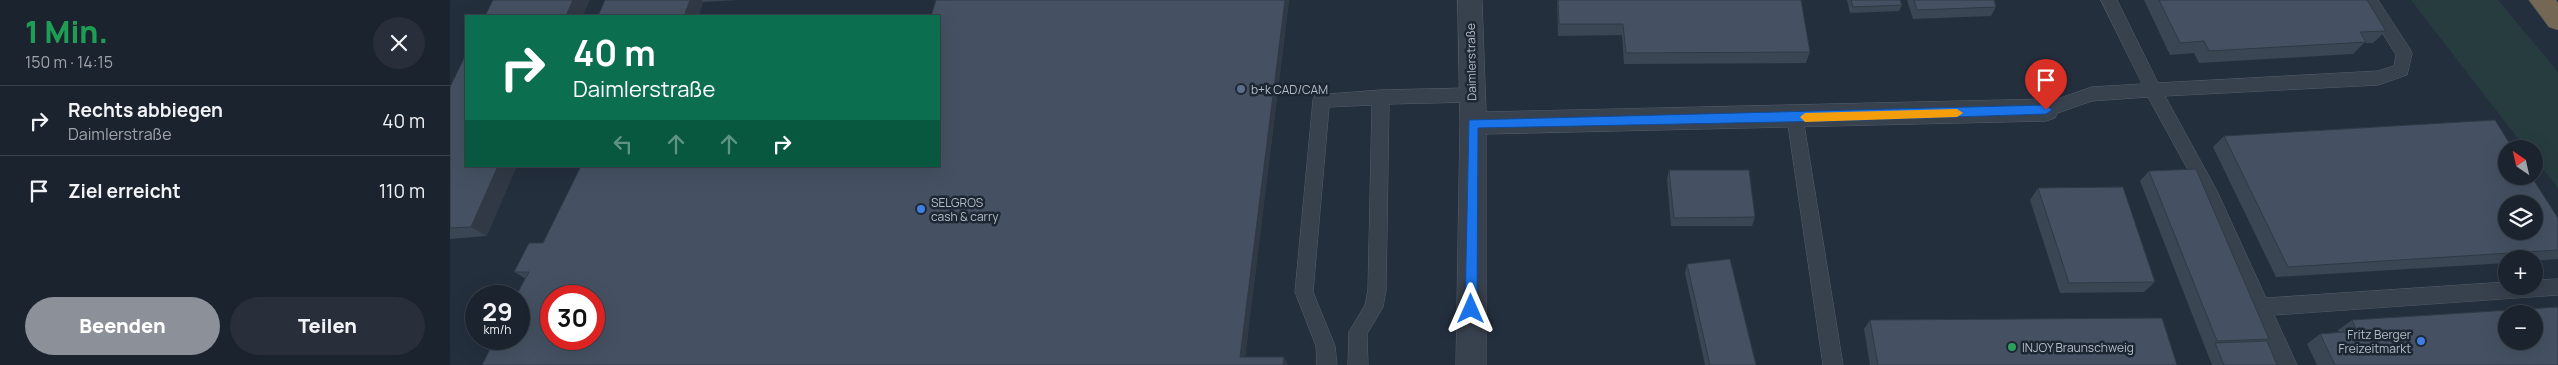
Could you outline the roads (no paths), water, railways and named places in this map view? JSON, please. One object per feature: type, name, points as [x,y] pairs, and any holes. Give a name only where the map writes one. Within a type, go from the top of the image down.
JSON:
[{"type":"highway","points":[[2541,0],[2558,20]]},
{"type":"street","name":"Daimlerstraße","points":[[1470,0],[1473,123],[1471,365]]},
{"type":"street","points":[[1473,123],[1795,118],[2046,110]]},
{"type":"lane","points":[[2109,0],[2153,90],[2211,196],[2287,365]]},
{"type":"lane","points":[[2046,110],[2092,94],[2378,78],[2400,70],[2404,54],[2370,0]]},
{"type":"lane","points":[[1327,365],[1322,334],[1308,309],[1304,292],[1320,100],[1472,95]]},
{"type":"lane","points":[[1358,365],[1358,332],[1374,307],[1377,290],[1381,98]]},
{"type":"lane","points":[[1795,118],[1833,365]]},
{"type":"lane","points":[[2261,308],[2558,286]]},
{"type":"place","name":"b+k CAD/CAM","points":[[1241,89]]},
{"type":"place","name":"SELGROS cash & carry","points":[[921,209]]},
{"type":"place","name":"Fritz Berger Freizeitmarkt","points":[[2421,341]]},
{"type":"place","name":"INJOY Braunschweig","points":[[2012,347]]}]
